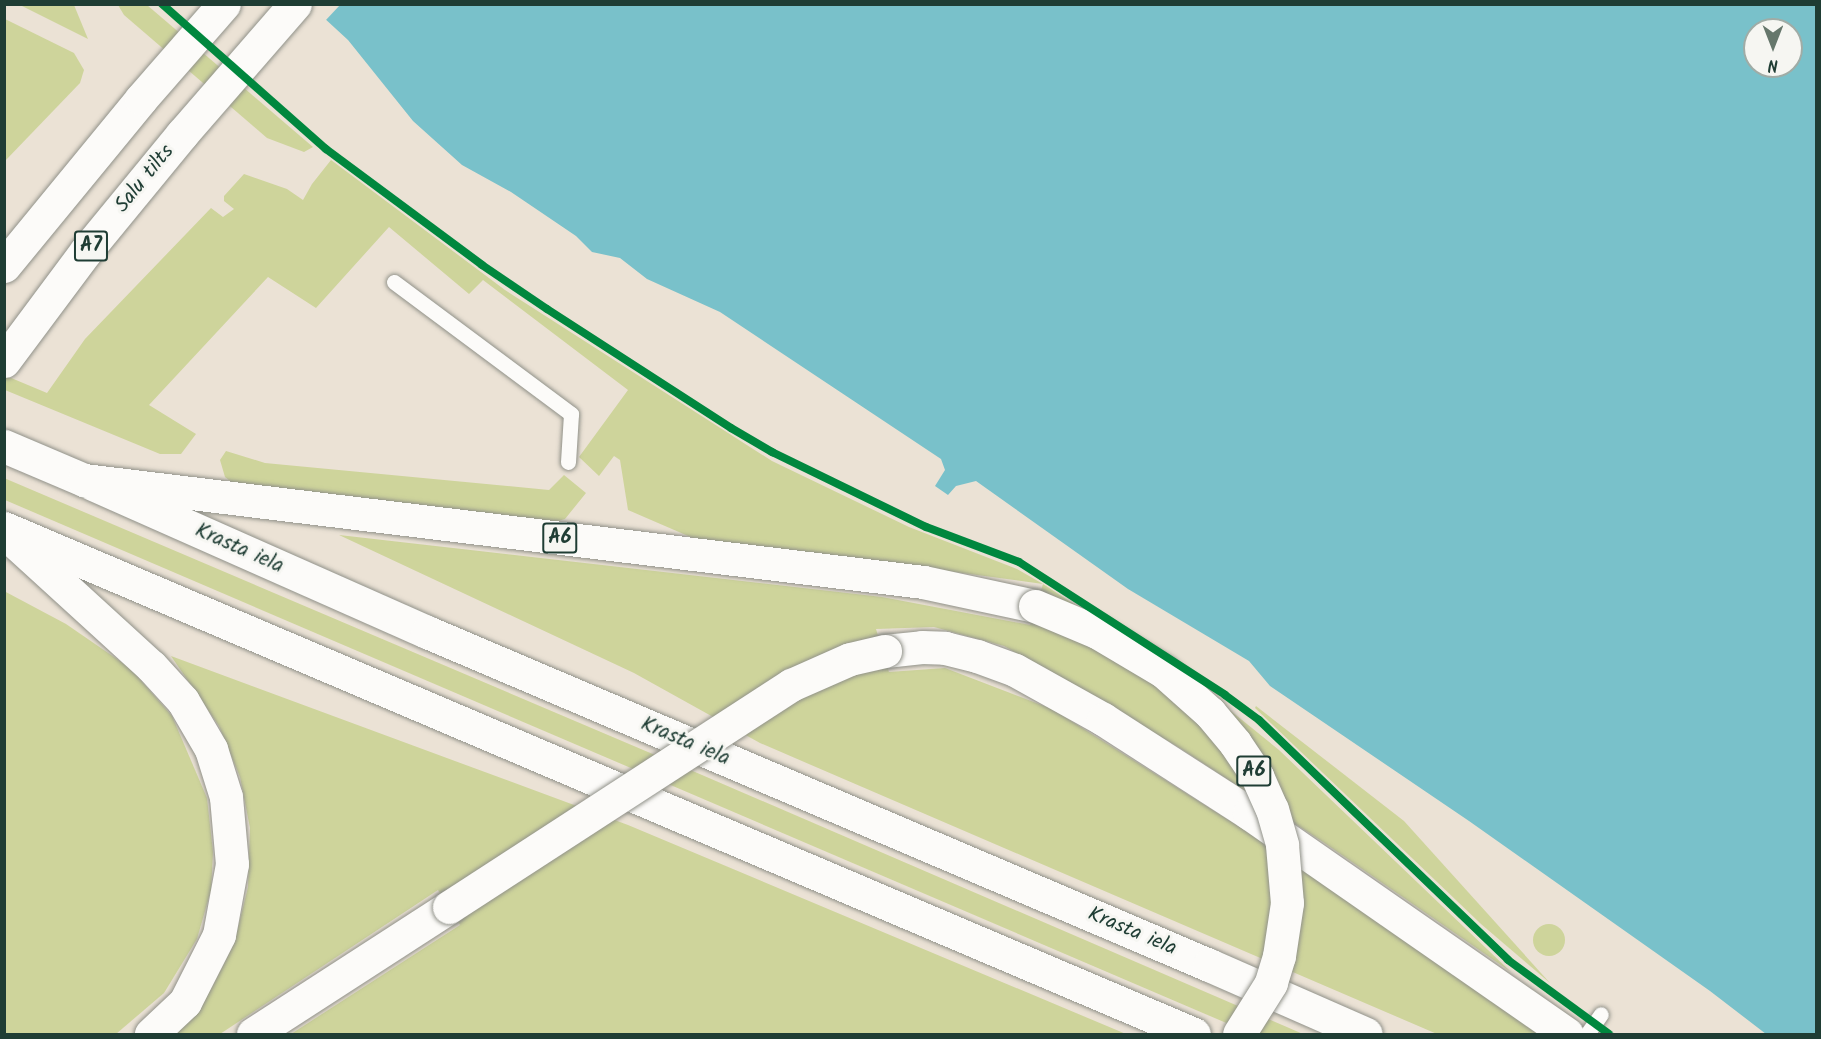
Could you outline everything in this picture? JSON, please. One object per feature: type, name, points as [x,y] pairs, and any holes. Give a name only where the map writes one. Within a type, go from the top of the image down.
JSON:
[{"type":"main road","name":"A7","points":[[4,267],[141,99],[224,4]]},
{"type":"main road","name":"Salu tilts","points":[[4,361],[86,251],[182,134],[295,4]]},
{"type":"main road","name":"Krasta iela","points":[[4,446],[438,637],[1209,965],[1366,1035]]},
{"type":"main road","name":"A6","points":[[84,480],[923,582],[1035,606],[1097,632],[1164,672],[1210,714],[1235,743],[1257,776],[1272,809],[1282,845],[1287,903],[1279,956],[1271,983],[1239,1035]]},
{"type":"main road","points":[[4,530],[151,666],[183,701],[211,748],[226,797],[232,864],[219,935],[185,1002],[152,1035]]},
{"type":"main road","points":[[4,530],[1194,1035]]},
{"type":"main road","points":[[253,1035],[791,685],[850,659],[885,651],[922,647],[945,648],[977,656],[1015,670],[1103,719],[1249,813],[1567,1035]]},
{"type":"lane","points":[[394,282],[571,414],[568,462]]},
{"type":"lane","points":[[1587,1035],[1601,1014]]},
{"type":"green space","points":[[20,5],[74,5],[88,39]]},
{"type":"green space","points":[[118,5],[147,5],[313,147],[304,152],[267,138],[124,15]]},
{"type":"green space","points":[[5,19],[74,53],[84,70],[80,83],[5,161]]},
{"type":"green space","points":[[331,160],[505,290],[772,461],[909,527],[1017,569],[1043,584],[829,555],[702,542],[628,510],[620,460],[614,456],[599,476],[579,457],[628,390],[483,280],[469,294],[389,227],[316,308],[268,277],[149,405],[196,434],[181,454],[160,454],[5,390],[4,375],[47,393],[85,339],[211,208],[223,217],[234,209],[224,201],[224,196],[244,174],[287,189],[303,200],[312,184]]},
{"type":"green space","points":[[226,451],[265,463],[549,490],[564,475],[586,493],[565,519],[551,523],[234,484],[225,477],[220,460]]},
{"type":"green space","points":[[4,478],[1303,1034],[1252,1034],[5,500]]},
{"type":"green space","points":[[339,535],[882,597],[1030,625],[1043,584],[1200,686],[1279,750],[1511,972],[1323,842],[1180,748],[1004,646],[934,627],[876,629],[889,672],[945,668],[1052,709],[1246,831],[1540,1034],[1437,1034],[760,743],[634,673]]},
{"type":"green space","points":[[4,591],[66,624],[130,668],[172,716],[207,798],[213,852],[211,890],[197,939],[164,993],[116,1034],[5,1034]]},
{"type":"green space","points":[[171,656],[628,825],[1126,1034],[291,1034],[460,925],[438,890],[220,1034],[174,1034],[211,989],[234,944],[248,887],[250,828],[240,777],[219,726]]},
{"type":"green space","points":[[1256,706],[1404,821],[1550,983],[1481,924],[1255,708]]},
{"type":"green space","points":[[1549,924],[1561,928],[1565,940],[1561,952],[1549,956],[1537,952],[1533,940],[1537,928]]},
{"type":"water","points":[[310,5],[1816,5],[1816,1034],[1766,1034],[1710,991],[1469,821],[1270,686],[1249,661],[1128,589],[976,481],[956,486],[948,495],[935,486],[945,470],[941,459],[720,312],[647,279],[620,258],[592,252],[576,236],[511,192],[462,165],[413,121],[348,40]]},
{"type":"pier","points":[[307,4],[340,5],[325,21]]},
{"type":"cycle path","points":[[162,4],[326,149],[482,265],[547,309],[772,452],[926,527],[1019,562],[1225,695],[1259,720],[1508,960],[1609,1034]]}]
